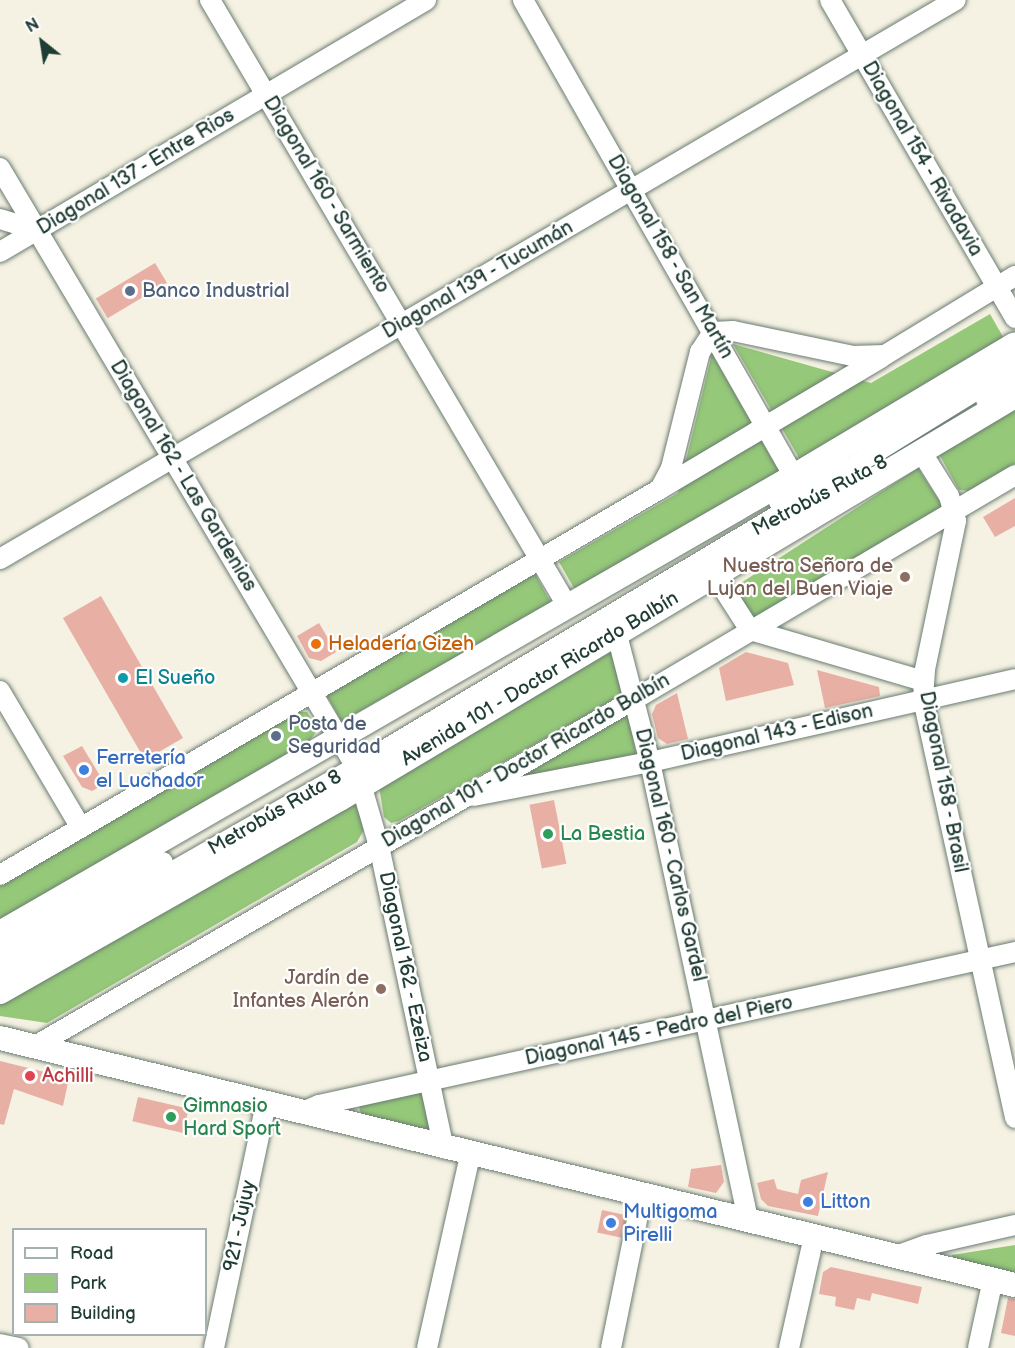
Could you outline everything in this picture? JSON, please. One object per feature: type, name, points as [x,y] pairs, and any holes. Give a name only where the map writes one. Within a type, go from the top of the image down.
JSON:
[{"type":"main road","name":"Avenida 101 - Doctor Ricardo Balbín","points":[[0,933],[616,631],[714,574],[805,496],[1015,344]]},
{"type":"main road","name":"Avenida 101 - Doctor Ricardo Balbín","points":[[0,992],[352,761],[568,607],[805,496],[922,453],[1015,396]]},
{"type":"main road","points":[[0,1038],[470,1155],[1004,1282]]},
{"type":"street","name":"Diagonal 160 - Sarmiento","points":[[210,0],[568,607]]},
{"type":"street","name":"Diagonal 137 - Entre Rios","points":[[0,252],[426,0]]},
{"type":"street","name":"Diagonal 158 - San Martín","points":[[523,0],[805,496]]},
{"type":"street","name":"Diagonal 154 - Rivadavia","points":[[830,0],[1015,318]]},
{"type":"street","name":"Diagonal 139 - Tucumán","points":[[0,559],[956,0]]},
{"type":"street","name":"Diagonal 162 - Las Gardenias","points":[[0,168],[352,761]]},
{"type":"street","points":[[0,219],[37,230]]},
{"type":"street","points":[[0,875],[310,691],[660,489],[1015,276]]},
{"type":"street","points":[[660,489],[671,468],[700,352],[713,332],[733,331],[852,356],[885,355]]},
{"type":"street","name":"Metrobús Ruta 8","points":[[0,970],[805,496],[1015,366]]},
{"type":"street","name":"Metrobús Ruta 8","points":[[805,496],[855,480],[1015,382]]},
{"type":"street","points":[[922,453],[955,510]]},
{"type":"street","name":"Diagonal 101 - Doctor Ricardo Balbín","points":[[35,1046],[635,699],[1015,475]]},
{"type":"street","name":"Diagonal 158 - Brasil","points":[[955,510],[955,531],[923,690],[1015,1118]]},
{"type":"street","points":[[714,574],[750,630],[923,690]]},
{"type":"street","name":"Diagonal 160 - Carlos Gardel","points":[[616,631],[650,762],[748,1220]]},
{"type":"street","name":"Diagonal 143 - Edison","points":[[468,796],[484,797],[650,762],[923,690],[1015,679]]},
{"type":"street","points":[[0,691],[81,828]]},
{"type":"street","name":"Metrobús Ruta 8","points":[[0,954],[352,761]]},
{"type":"street","name":"Diagonal 162 - Ezeiza","points":[[352,761],[379,846],[444,1148]]},
{"type":"street","name":"Diagonal 145 - Pedro del Piero","points":[[303,1112],[319,1105],[1015,952]]},
{"type":"street","name":"921 - Jujuy","points":[[214,1348],[266,1103]]},
{"type":"street","points":[[427,1348],[470,1155]]},
{"type":"street","points":[[611,1348],[642,1196]]},
{"type":"street","points":[[898,1255],[927,1245],[1015,1225]]},
{"type":"street","points":[[789,1348],[814,1236]]},
{"type":"street","points":[[978,1348],[1004,1282]]},
{"type":"street","points":[[0,1344],[19,1348]]},
{"type":"green space","points":[[990,314],[1006,342],[802,463],[733,344],[871,383]]},
{"type":"green space","points":[[712,354],[781,472],[575,590],[559,562],[678,493]]},
{"type":"green space","points":[[1015,404],[1015,464],[970,491],[959,490],[939,454]]},
{"type":"green space","points":[[918,468],[944,508],[756,630],[730,590]]},
{"type":"green space","points":[[535,574],[552,605],[341,721],[324,691]]},
{"type":"green space","points":[[602,648],[616,650],[625,689],[618,697],[399,821],[391,823],[384,817],[379,787]]},
{"type":"green space","points":[[297,712],[307,712],[313,721],[316,732],[310,740],[0,922],[0,885]]},
{"type":"green space","points":[[628,712],[637,758],[514,782]]},
{"type":"green space","points":[[354,802],[365,828],[357,842],[47,1023],[0,1016],[0,1005]]},
{"type":"green space","points":[[423,1091],[431,1132],[361,1115],[359,1106]]},
{"type":"green space","points":[[1015,1245],[1015,1275],[952,1260],[952,1255]]},
{"type":"building","points":[[155,263],[167,283],[108,318],[96,299]]},
{"type":"building","points":[[1015,498],[1015,526],[995,537],[983,517]]},
{"type":"building","name":"El Sueño","points":[[101,596],[183,738],[145,760],[63,618]]},
{"type":"building","name":"Heladería Gizeh","points":[[319,623],[336,652],[321,661],[309,658],[297,636]]},
{"type":"building","points":[[746,652],[788,663],[794,685],[726,701],[719,668]]},
{"type":"building","points":[[817,670],[879,687],[880,696],[825,708]]},
{"type":"building","points":[[677,693],[688,739],[667,744],[658,738],[652,714],[656,705]]},
{"type":"building","name":"Ferretería el Luchador","points":[[82,746],[105,784],[92,791],[82,787],[63,756]]},
{"type":"building","name":"La Bestia","points":[[554,800],[566,864],[542,869],[529,805]]},
{"type":"building","points":[[0,1061],[69,1078],[63,1106],[14,1089],[4,1125],[0,1124]]},
{"type":"building","name":"Gimnasio Hard Sport","points":[[138,1097],[189,1109],[183,1133],[132,1121]]},
{"type":"building","points":[[721,1165],[724,1182],[716,1193],[688,1187],[691,1169]]},
{"type":"building","points":[[828,1172],[818,1216],[768,1206],[761,1199],[757,1183],[774,1179],[777,1189],[798,1194],[801,1180]]},
{"type":"building","name":"Multigoma Pirelli","points":[[602,1210],[626,1215],[622,1238],[597,1232]]},
{"type":"building","points":[[831,1267],[922,1287],[918,1304],[872,1293],[870,1301],[857,1298],[854,1310],[835,1306],[836,1297],[819,1294],[823,1272]]},
{"type":"building","points":[[1008,1298],[1015,1299],[1015,1336],[1001,1333]]},
{"type":"place","name":"Banco Industrial","points":[[130,291]]},
{"type":"place","name":"Nuestra Señora de Lujan del Buen Viaje","points":[[905,577]]},
{"type":"place","name":"Heladería Gizeh","points":[[316,644]]},
{"type":"place","name":"El Sueño","points":[[123,678]]},
{"type":"place","name":"Posta de Seguridad","points":[[276,736]]},
{"type":"place","name":"Ferretería el Luchador","points":[[84,770]]},
{"type":"place","name":"La Bestia","points":[[548,834]]},
{"type":"place","name":"Jardín de Infantes Alerón","points":[[381,989]]},
{"type":"place","name":"Achilli","points":[[30,1076]]},
{"type":"place","name":"Gimnasio Hard Sport","points":[[171,1117]]},
{"type":"place","name":"Litton","points":[[808,1202]]},
{"type":"place","name":"Multigoma Pirelli","points":[[611,1223]]}]
